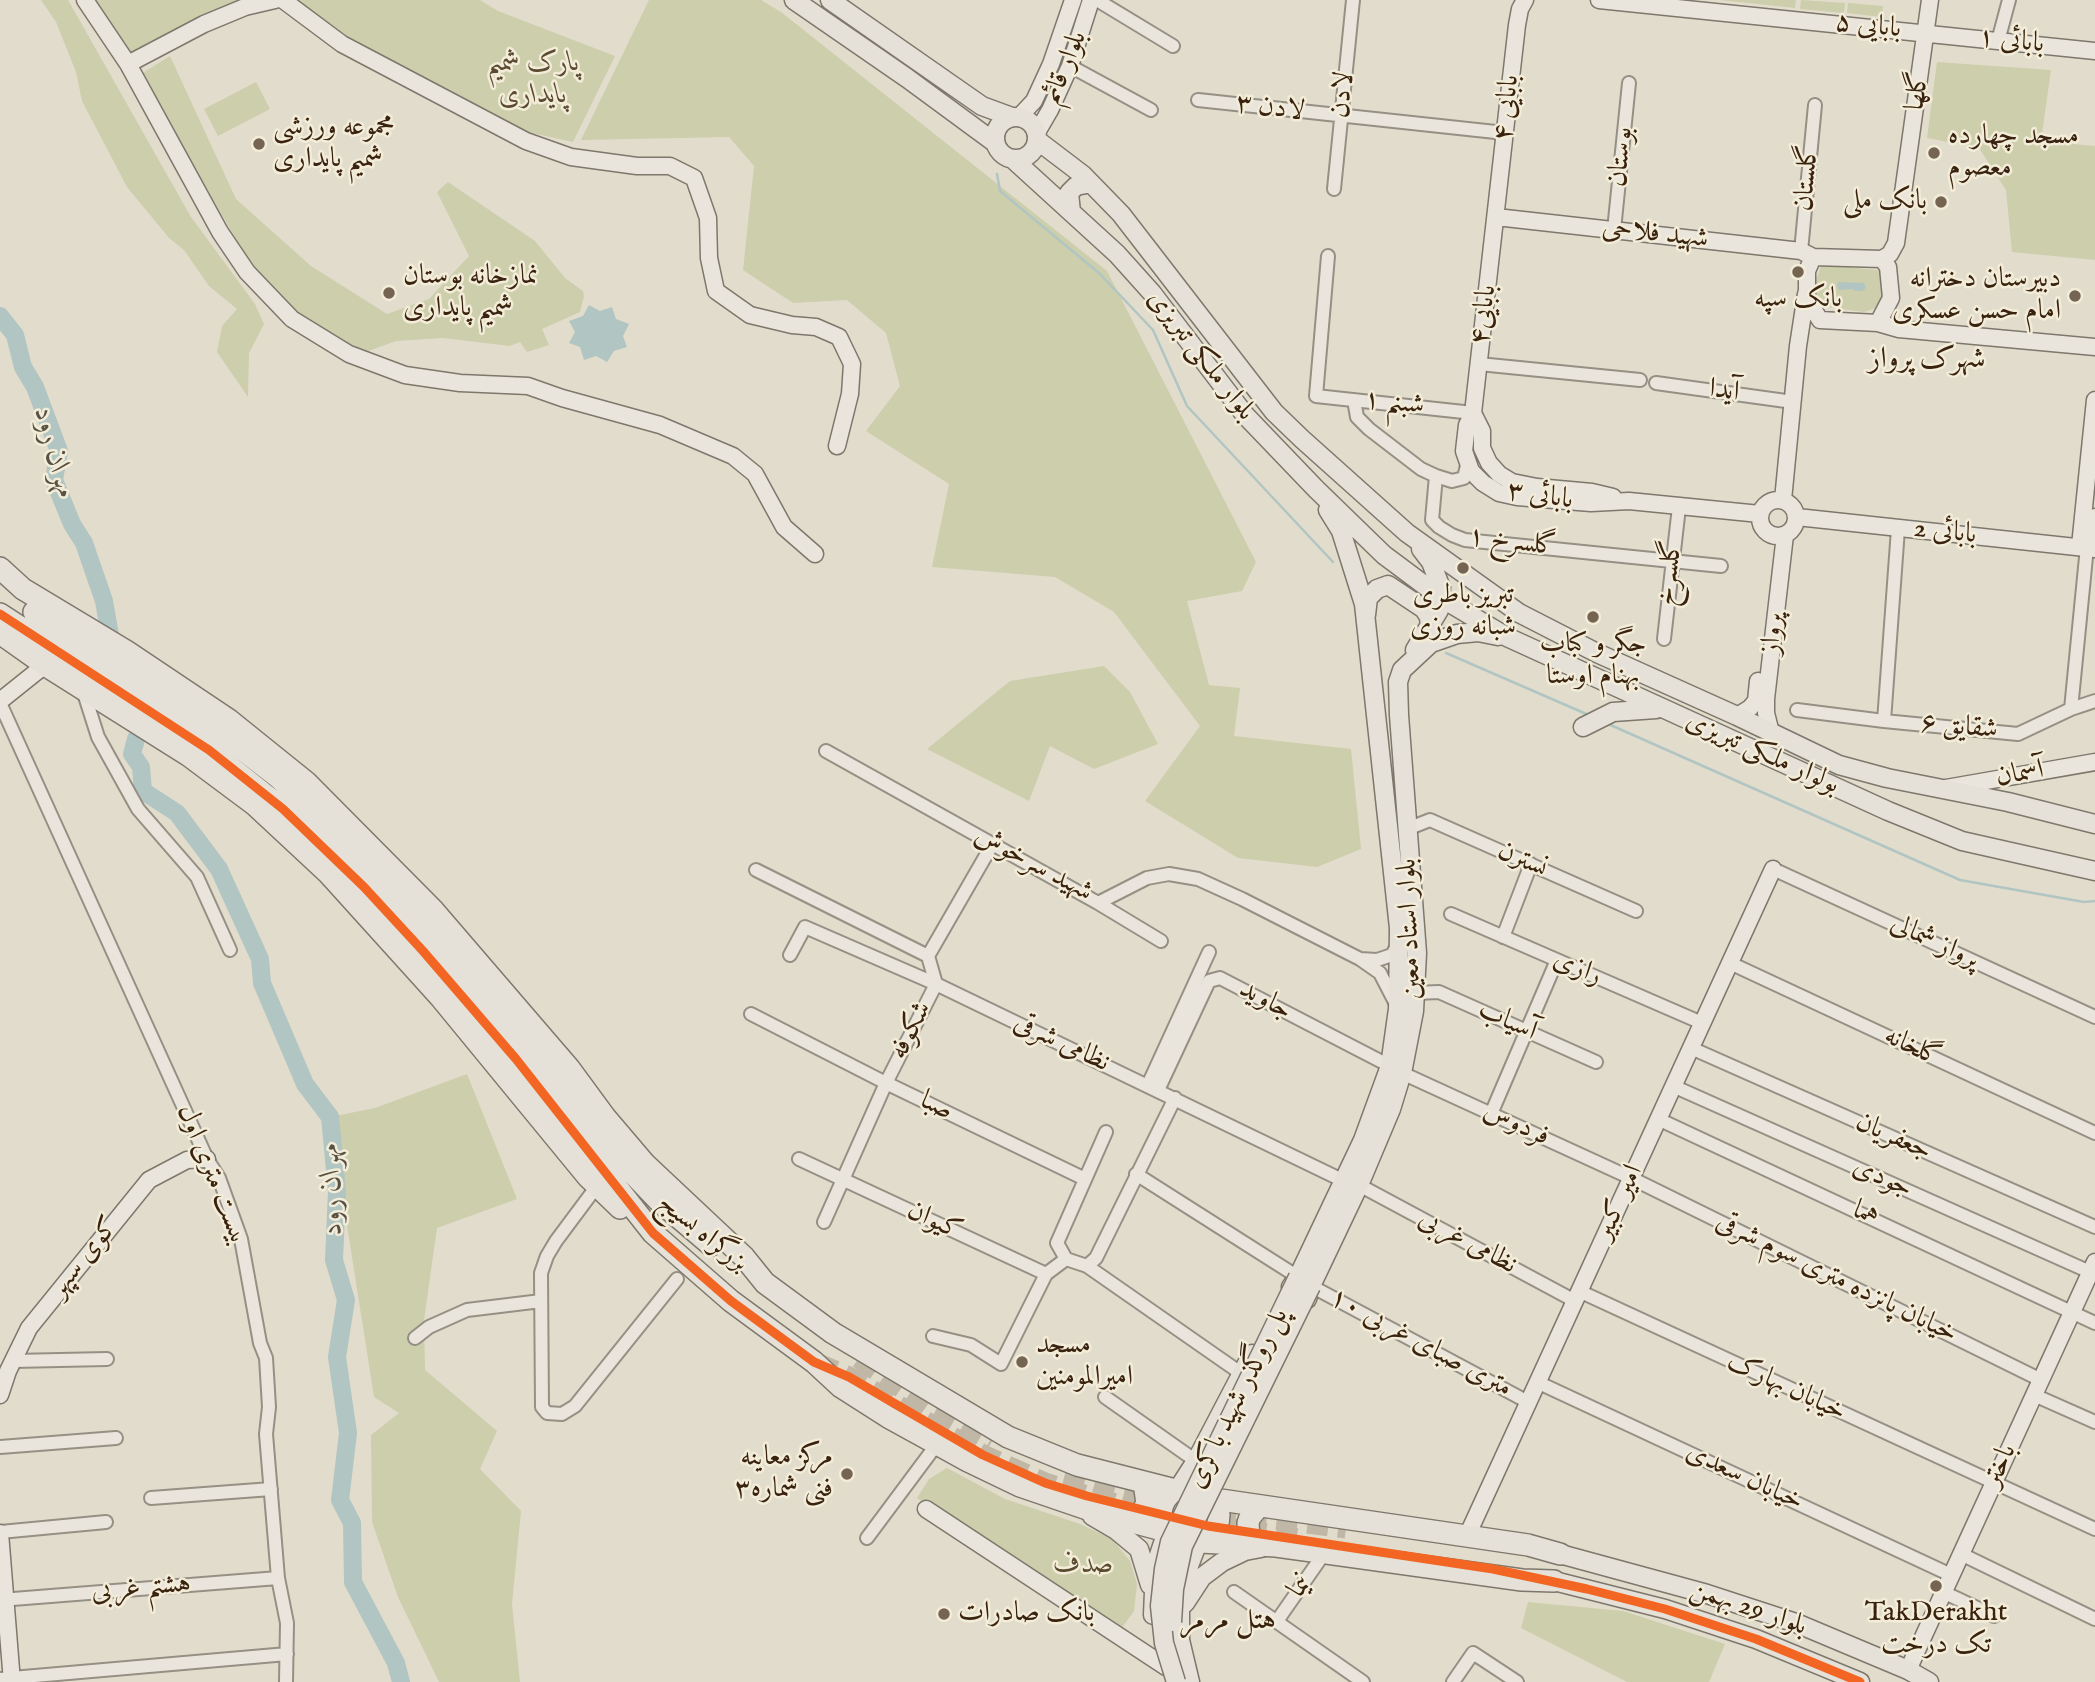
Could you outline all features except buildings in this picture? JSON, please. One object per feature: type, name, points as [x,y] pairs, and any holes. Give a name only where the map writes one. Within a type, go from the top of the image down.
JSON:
[{"type":"highway","points":[[0,568],[9,597],[126,651],[229,720],[306,782],[434,911],[569,1068],[605,1118],[645,1164],[744,1257],[765,1283],[833,1333],[1008,1437],[1077,1465],[1176,1489],[1197,1487],[1213,1499],[1217,1507],[1217,1524],[1208,1537],[1199,1542]]},
{"type":"highway","name":"بزرگراه بسیج","points":[[9,597],[284,809],[364,887],[423,951],[516,1059],[653,1233],[732,1301],[814,1362],[841,1387],[937,1444],[1020,1486],[1167,1532]]},
{"type":"highway","points":[[0,633],[45,665],[188,755],[255,805],[327,873],[475,1038],[597,1186],[629,1217],[653,1233]]},
{"type":"highway","points":[[1134,1523],[1140,1518],[1147,1504],[1144,1482]]},
{"type":"highway","points":[[1176,1489],[1168,1496],[1161,1513],[1167,1532],[1182,1543],[1253,1543],[1522,1580],[1554,1581]]},
{"type":"highway","points":[[1213,1499],[1528,1545],[1560,1554]]},
{"type":"highway","points":[[1253,1543],[1249,1537],[1248,1523],[1259,1506]]},
{"type":"main road","points":[[794,0],[995,142],[1001,154],[1014,160],[1027,157],[1032,152],[1037,137],[1030,123],[982,106],[830,0]]},
{"type":"main road","points":[[995,142],[996,129],[1006,119],[1015,117]]},
{"type":"main road","name":"بلوار ملکى تبریزى","points":[[1037,137],[1091,183],[1121,214],[1274,412],[1410,535]]},
{"type":"main road","name":"بلوار ملکى تبریزى","points":[[1014,160],[1117,254],[1245,415],[1316,489],[1384,555],[1443,599]]},
{"type":"main road","points":[[1071,212],[1069,193],[1076,186],[1091,183]]},
{"type":"main road","name":"بلوار استاد معین","points":[[1316,489],[1341,531],[1364,604],[1400,941],[1396,1070]]},
{"type":"main road","points":[[1402,670],[1439,610],[1441,588],[1431,562],[1410,535]]},
{"type":"main road","name":"بولوار ملکی تبریزی","points":[[1410,535],[1519,613],[1597,653],[1839,765],[2095,824]]},
{"type":"main road","points":[[1365,619],[1368,597],[1377,589],[1388,585],[1424,609],[1429,617],[1430,628]]},
{"type":"main road","name":"بولوار ملکی تبریزی","points":[[1443,599],[1507,637],[1888,811],[1962,841],[2095,871]]},
{"type":"main road","points":[[1402,670],[1424,648],[1443,638],[1478,632],[1507,637]]},
{"type":"main road","name":"بلوار استاد معین","points":[[1304,1282],[1352,1183],[1363,1140],[1396,1070],[1414,1011],[1417,953],[1399,715],[1398,682],[1402,670]]},
{"type":"main road","points":[[1583,727],[1613,712],[1627,709],[1653,708],[1670,713]]},
{"type":"main road","points":[[1176,1489],[1196,1461],[1280,1302],[1304,1282]]},
{"type":"main road","points":[[1213,1499],[1269,1390],[1303,1314],[1304,1282]]},
{"type":"main road","name":"پل روگذر شهید باکری","points":[[1179,1678],[1164,1643],[1160,1606],[1170,1542],[1304,1282]]},
{"type":"main road","points":[[1065,1502],[1116,1530],[1139,1549],[1147,1568],[1153,1595],[1157,1643],[1179,1678]]},
{"type":"main road","points":[[1153,1595],[1155,1567],[1167,1532]]},
{"type":"main road","points":[[1179,1678],[1180,1613],[1187,1571],[1199,1542]]},
{"type":"main road","points":[[1180,1613],[1190,1592],[1202,1577],[1222,1562],[1245,1551],[1276,1546]]},
{"type":"main road","name":"بلوار 29 بهمن","points":[[1560,1554],[1696,1590],[1796,1623],[1908,1670],[1930,1682]]},
{"type":"main road","name":"بلوار 29 بهمن","points":[[1554,1581],[1639,1602],[1756,1639],[1860,1682]]},
{"type":"street","points":[[85,0],[128,64],[220,232],[247,272],[292,319],[349,354],[405,375],[460,383],[528,386],[660,425],[733,456],[755,474],[784,527],[815,554]]},
{"type":"street","points":[[128,64],[204,24],[245,7],[275,0]]},
{"type":"street","points":[[283,0],[342,44],[526,141],[571,157],[637,166],[670,166],[694,178],[708,218],[709,258],[716,291],[750,315],[792,326],[817,327],[839,337],[852,364],[850,394],[837,446]]},
{"type":"street","name":"بلوار قائم","points":[[1015,117],[1034,102],[1051,64],[1073,0]]},
{"type":"street","name":"بلوار قائم","points":[[1037,137],[1070,66],[1091,0]]},
{"type":"street","points":[[1097,0],[1173,46]]},
{"type":"street","name":"لادن","points":[[1334,189],[1353,0]]},
{"type":"street","name":"بابایی ۴","points":[[1496,217],[1517,25],[1525,0]]},
{"type":"street","name":"۵ بابایی","points":[[1599,0],[1927,33]]},
{"type":"street","name":"گلها","points":[[1882,259],[1890,254],[1896,243],[1930,0]]},
{"type":"street","points":[[1998,41],[2009,0]]},
{"type":"street","name":"بابائی ۱","points":[[1927,33],[2095,51]]},
{"type":"street","points":[[1070,66],[1151,110]]},
{"type":"street","name":"بوستان","points":[[1614,230],[1629,83]]},
{"type":"street","name":"لادن ۳","points":[[1198,100],[1505,133]]},
{"type":"street","name":"گلستان","points":[[1807,254],[1815,105]]},
{"type":"street","name":"شهید فلاحی","points":[[1496,217],[1807,254],[1882,259]]},
{"type":"street","name":"بابایی۴","points":[[1473,412],[1496,217]]},
{"type":"street","points":[[1783,500],[1806,291],[1807,254]]},
{"type":"street","name":"شبنم ۱","points":[[1328,256],[1316,396],[1473,412]]},
{"type":"street","points":[[1878,323],[1891,298],[1888,267],[1882,259]]},
{"type":"street","points":[[1806,291],[1807,299],[1820,320]]},
{"type":"street","points":[[1798,346],[1807,328],[1820,320],[1878,323],[1899,329],[2095,347]]},
{"type":"street","points":[[1479,364],[1640,380]]},
{"type":"street","name":"آیدا","points":[[1656,383],[1793,402]]},
{"type":"street","points":[[1354,400],[1357,417],[1369,429],[1421,469],[1452,481],[1464,478],[1468,461],[1464,451],[1467,425],[1473,412]]},
{"type":"street","points":[[2090,547],[2095,400]]},
{"type":"street","name":"بابائی ۳","points":[[1473,412],[1482,431],[1482,448],[1489,463],[1499,474],[1512,482],[1592,492],[1629,502]]},
{"type":"street","name":"بابائی ۳","points":[[1468,461],[1471,471],[1482,483],[1499,493],[1561,501],[1629,502],[1760,514]]},
{"type":"street","name":"گلسرخ ۱","points":[[1436,476],[1432,520],[1439,527],[1465,540],[1673,561]]},
{"type":"street","points":[[1783,500],[1793,507],[1797,517],[1794,528],[1780,535],[1764,530],[1760,514],[1766,504],[1783,500]]},
{"type":"street","name":"گلسرخ","points":[[1664,639],[1679,507]]},
{"type":"street","name":"بابائی 2","points":[[1797,517],[2090,547]]},
{"type":"street","points":[[2071,709],[2095,517]]},
{"type":"street","points":[[1884,721],[1898,528]]},
{"type":"street","name":"پرواز","points":[[1737,716],[1751,708],[1755,701],[1780,535]]},
{"type":"street","name":"پرواز","points":[[1771,733],[1766,699],[1780,535]]},
{"type":"street","points":[[1673,561],[1721,566]]},
{"type":"street","points":[[0,702],[45,665]]},
{"type":"street","points":[[83,689],[98,737],[138,809],[198,877],[230,950]]},
{"type":"street","name":"شقایق ۶","points":[[1797,710],[2018,734],[2071,709],[2095,701]]},
{"type":"street","name":"بیست متری اول","points":[[0,702],[207,1159],[219,1178],[241,1240],[260,1343],[266,1358],[271,1489],[278,1577],[287,1623],[286,1682]]},
{"type":"street","name":"شهید سرخوش","points":[[826,751],[1098,903],[1147,878],[1169,874],[1198,879],[1360,959],[1380,973],[1398,1009]]},
{"type":"street","name":"آسمان","points":[[1945,788],[2095,762]]},
{"type":"street","name":"نسترن","points":[[1407,829],[1430,820],[1636,911]]},
{"type":"street","points":[[755,870],[928,956],[992,845]]},
{"type":"street","points":[[1503,937],[1531,864]]},
{"type":"street","name":"امیر کبیر","points":[[1467,1536],[1773,869]]},
{"type":"street","name":"پرواز شمالی","points":[[1773,869],[2095,1017]]},
{"type":"street","points":[[1098,903],[1161,941]]},
{"type":"street","name":"رازی","points":[[1451,914],[1702,1023]]},
{"type":"street","name":"نظامی شرقی","points":[[790,956],[805,927],[936,984],[1352,1183]]},
{"type":"street","points":[[1360,959],[1377,960],[1392,955],[1400,941]]},
{"type":"street","points":[[1153,1087],[1209,952]]},
{"type":"street","name":"شکوفه","points":[[824,1222],[886,1083],[936,984],[928,956]]},
{"type":"street","points":[[1491,1114],[1528,1032],[1556,960]]},
{"type":"street","name":"گلخانه","points":[[1730,963],[2095,1133]]},
{"type":"street","name":"جاوید","points":[[1153,1087],[1209,981],[1220,978],[1396,1070]]},
{"type":"street","name":"آسیاب","points":[[1415,993],[1439,992],[1596,1062]]},
{"type":"street","name":"صبا","points":[[751,1014],[1085,1179]]},
{"type":"street","name":"جعفریان","points":[[1691,1048],[2095,1227]]},
{"type":"street","name":"فردوس","points":[[1396,1070],[1631,1178]]},
{"type":"street","name":"جودی","points":[[1673,1086],[2093,1267]]},
{"type":"street","points":[[1087,1266],[1096,1258],[1175,1098]]},
{"type":"street","name":"هما","points":[[1658,1119],[2095,1323]]},
{"type":"street","points":[[1106,1132],[1057,1243],[1066,1259],[1087,1266],[1242,1374]]},
{"type":"street","name":"کوی سپهر","points":[[0,1395],[29,1328],[149,1180],[187,1160],[207,1159]]},
{"type":"street","name":"کیوان","points":[[799,1159],[1046,1274]]},
{"type":"street","points":[[1136,1174],[1304,1282]]},
{"type":"street","name":"خیابان پانزده متری سوم شرقی","points":[[1631,1178],[2037,1388],[2095,1422]]},
{"type":"street","name":"نظامی غربی","points":[[1352,1183],[1577,1296]]},
{"type":"street","points":[[597,1186],[547,1256],[541,1273],[542,1408],[547,1413],[562,1414],[575,1406],[677,1279]]},
{"type":"street","points":[[933,1336],[971,1345],[1001,1364],[1046,1274],[1066,1259]]},
{"type":"street","name":"باختر","points":[[1908,1670],[2093,1267]]},
{"type":"street","name":"۱۰ متری صبای غربی","points":[[1304,1282],[1528,1402]]},
{"type":"street","name":"خیابان بهارک","points":[[1577,1296],[2095,1529]]},
{"type":"street","points":[[415,1338],[429,1327],[467,1310],[541,1301]]},
{"type":"street","points":[[13,1361],[107,1359]]},
{"type":"street","name":"خیابان سعدی","points":[[1537,1382],[1951,1575]]},
{"type":"street","points":[[1105,1397],[1196,1461]]},
{"type":"street","points":[[0,1447],[116,1438]]},
{"type":"street","points":[[867,1538],[937,1444]]},
{"type":"street","points":[[151,1498],[271,1489]]},
{"type":"street","points":[[926,1509],[1179,1678]]},
{"type":"street","points":[[106,1522],[0,1533],[8,1680],[287,1654]]},
{"type":"street","name":"نیما","points":[[1277,1622],[1325,1552]]},
{"type":"street","points":[[1961,1554],[2095,1619]]},
{"type":"street","name":"هشتم غربی","points":[[3,1600],[278,1577]]},
{"type":"street","points":[[1234,1591],[1363,1682]]},
{"type":"street","points":[[1944,1592],[1994,1616]]},
{"type":"street","points":[[1453,1682],[1473,1653],[1517,1682]]},
{"type":"green space","points":[[41,0],[68,0],[191,217],[255,304],[264,324],[249,353],[248,397],[217,352],[222,326],[237,309],[209,286],[184,250],[169,238],[127,187],[82,101],[76,72],[56,22]]},
{"type":"green space","points":[[95,0],[245,0],[132,54]]},
{"type":"green space","name":"پارک شمیم پایداری","points":[[284,0],[480,0],[498,11],[615,56],[573,142],[513,129]]},
{"type":"green space","points":[[649,0],[761,0],[781,12],[1107,271],[1256,562],[1242,591],[1187,601],[1209,685],[1240,688],[1234,736],[1351,749],[1361,849],[1317,867],[1238,858],[1145,801],[1200,726],[1114,612],[1055,577],[932,567],[949,484],[866,431],[900,386],[886,333],[847,300],[793,303],[743,270],[754,166],[729,137],[581,140]]},
{"type":"green space","points":[[1720,0],[1796,0],[1795,8]]},
{"type":"green space","points":[[1801,0],[1845,3],[1844,13],[1800,9]]},
{"type":"green space","points":[[1848,3],[1883,6],[1882,17],[1847,13]]},
{"type":"green space","points":[[170,56],[236,199],[311,266],[387,314],[429,299],[469,256],[437,192],[448,182],[535,241],[565,278],[583,291],[580,312],[542,329],[549,345],[527,352],[520,342],[510,346],[443,338],[396,341],[363,353],[298,313],[253,269],[141,74]]},
{"type":"green space","points":[[1937,62],[2051,70],[2041,141],[2095,146],[2095,260],[2012,252],[2006,190],[1979,148],[1927,138]]},
{"type":"green space","points":[[256,82],[270,109],[218,136],[204,109]]},
{"type":"green space","points":[[1821,266],[1877,270],[1883,273],[1887,295],[1879,307],[1864,312],[1819,306],[1815,292],[1816,281]]},
{"type":"green space","points":[[1104,666],[1130,692],[1158,744],[1094,769],[1050,746],[1029,801],[927,749],[1010,681]]},
{"type":"green space","points":[[467,1074],[517,1199],[437,1228],[424,1320],[425,1370],[497,1431],[480,1469],[521,1511],[512,1604],[520,1682],[439,1682],[398,1597],[372,1522],[371,1435],[399,1413],[374,1397],[330,1117],[375,1108]]},
{"type":"green space","name":"صدف","points":[[947,1468],[1005,1499],[1080,1524],[1112,1539],[1130,1561],[1137,1584],[1134,1611],[1118,1633],[917,1498],[929,1479]]},
{"type":"green space","points":[[1528,1602],[1623,1611],[1725,1644],[1709,1682],[1627,1682],[1521,1628]]},
{"type":"shaded area","points":[[1838,282],[1864,283],[1866,288],[1862,291],[1839,290]]},
{"type":"shaded area","points":[[589,305],[600,311],[612,307],[616,319],[629,324],[623,336],[627,347],[614,351],[607,362],[596,356],[584,360],[580,347],[569,343],[575,332],[569,321],[583,316]]},
{"type":"waterway","points":[[997,174],[1000,191],[1099,273],[1153,330],[1187,406],[1333,562]]},
{"type":"waterway","name":"مهران رود","points":[[0,316],[15,335],[23,367],[35,387],[59,451],[54,480],[72,524],[84,543],[104,601],[110,635]]},
{"type":"waterway","points":[[1446,653],[1591,716]]},
{"type":"waterway","points":[[1606,723],[1960,880],[2084,902],[2095,901]]},
{"type":"waterway","name":"مهران رود","points":[[136,739],[132,754],[141,767],[143,791],[177,813],[219,869],[260,959],[262,983],[305,1084],[330,1117],[337,1191],[334,1260],[346,1300],[337,1357],[348,1433],[340,1500],[352,1523],[353,1582],[396,1663],[401,1682]]},
{"type":"tunnel","points":[[859,1358],[930,1408],[991,1443]]},
{"type":"tunnel","points":[[816,1363],[849,1377],[983,1455],[1045,1483],[1172,1519],[1300,1539]]},
{"type":"tunnel","points":[[1065,1474],[1210,1511],[1346,1528]]},
{"type":"transit line","points":[[0,614],[209,750],[283,809],[364,887],[423,951],[516,1059],[653,1233],[731,1301],[814,1362],[849,1377],[983,1455],[1045,1483],[1087,1496],[1208,1526],[1493,1569],[1587,1589],[1665,1609],[1756,1639],[1860,1682]]},
{"type":"place","name":"مجموعه ورزشی شمیم پایداری","points":[[259,144]]},
{"type":"place","name":"مسجد چهارده معصوم","points":[[1934,153]]},
{"type":"place","name":"بانک ملی","points":[[1941,202]]},
{"type":"place","name":"بانک سپه","points":[[1798,272]]},
{"type":"place","name":"نمازخانه بوستان شمیم پایداری","points":[[389,293]]},
{"type":"place","name":"دبیرستان دخترانه امام حسن عسکری","points":[[2075,296]]},
{"type":"place","name":"تبریز باطری شبانه روزی","points":[[1463,568]]},
{"type":"place","name":"جگر و کباب بهنام اوستا","points":[[1593,617]]},
{"type":"place","name":"مسجد امیرالمومنین","points":[[1022,1362]]},
{"type":"place","name":"مرکز معاینه فنی شماره۳","points":[[847,1474]]},
{"type":"place","name":"TakDerakht تک درخت","points":[[1936,1586]]},
{"type":"place","name":"بانک صادرات","points":[[944,1614]]},
{"type":"district","name":"شهرک پرواز","points":[[1927,361]]},
{"type":"district","name":"هتل مرمر","points":[[1228,1622]]}]
